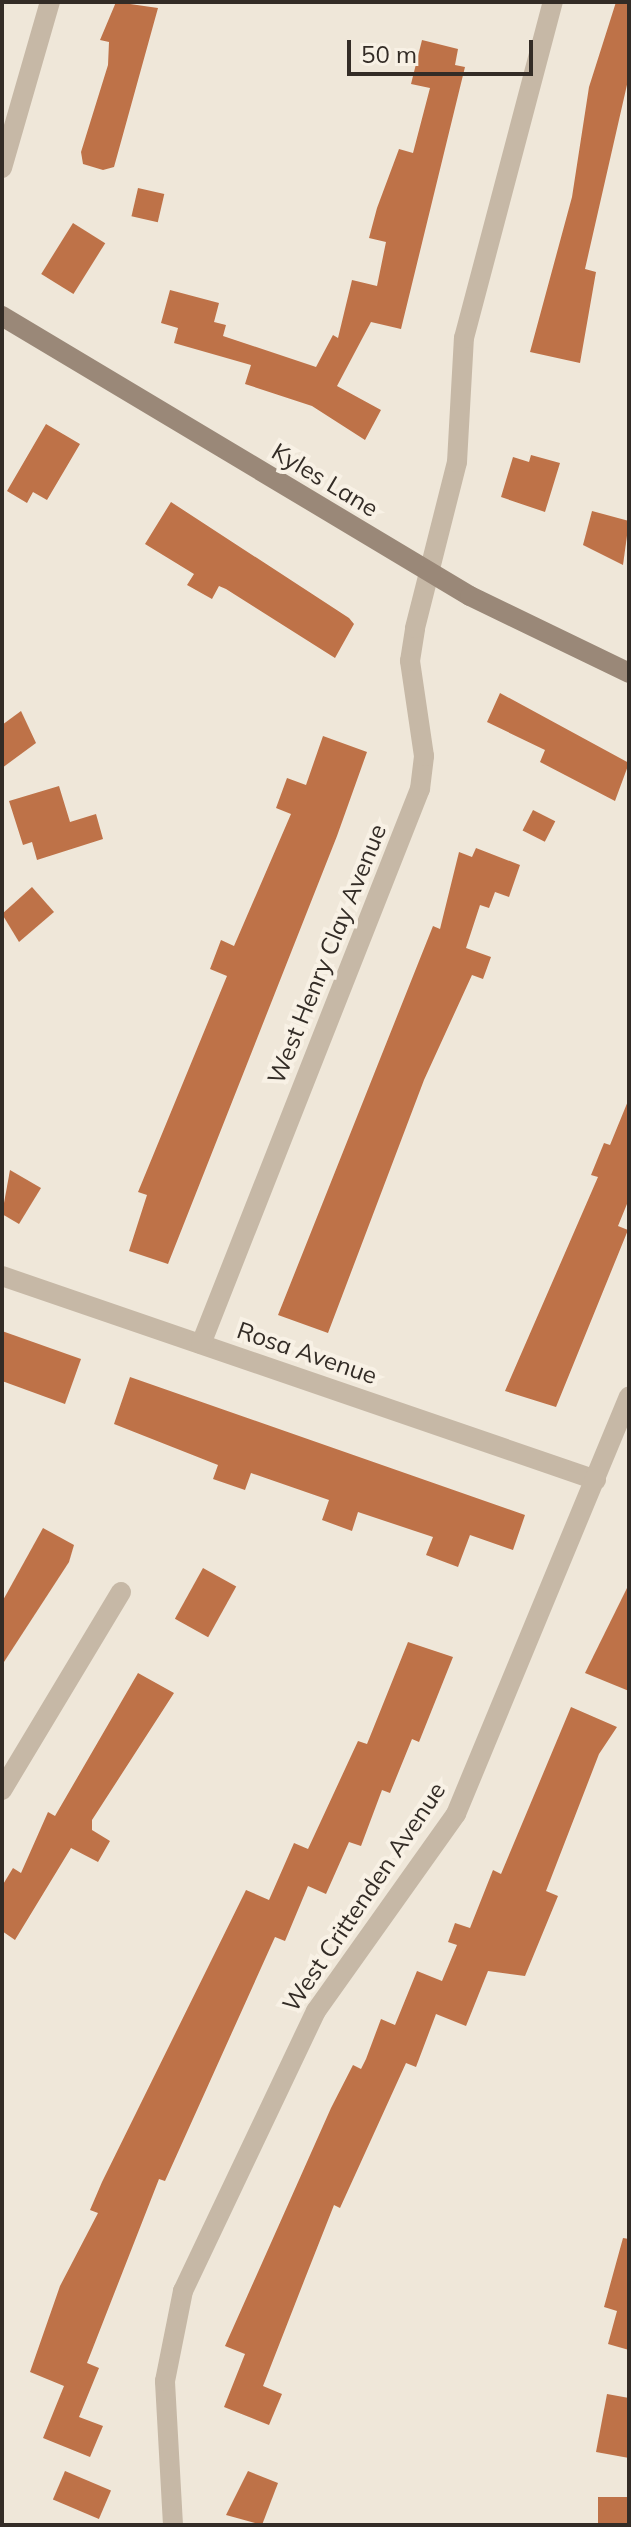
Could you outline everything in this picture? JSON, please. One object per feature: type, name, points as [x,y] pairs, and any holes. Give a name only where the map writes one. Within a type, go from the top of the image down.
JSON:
[{"type":"main road","name":"Kyles Lane","points":[[2,316],[428,570],[629,673]]},
{"type":"street","points":[[2,168],[50,2]]},
{"type":"street","name":"West Henry Clay Avenue","points":[[201,1344],[420,789],[424,756],[410,661],[428,570],[457,462],[464,338],[553,2]]},
{"type":"street","name":"Rosa Avenue","points":[[2,1276],[596,1480]]},
{"type":"street","name":"West Crittenden Avenue","points":[[173,2525],[165,2381],[183,2291],[316,2011],[456,1814],[629,1396]]},
{"type":"street","points":[[2,1790],[121,1592]]},
{"type":"building","points":[[116,2],[158,8],[114,167],[103,170],[83,164],[81,152],[108,65],[109,42],[100,40]]},
{"type":"building","points":[[616,2],[629,2],[629,76],[585,269],[596,272],[580,363],[530,352],[572,197],[589,87]]},
{"type":"building","points":[[422,40],[458,49],[455,65],[465,67],[401,329],[371,322],[337,386],[381,410],[365,440],[312,406],[245,384],[251,365],[174,343],[178,328],[161,323],[170,290],[219,303],[214,322],[226,325],[223,336],[316,367],[333,335],[338,338],[352,280],[377,286],[386,242],[369,238],[377,208],[399,149],[413,153],[430,88],[411,84]]},
{"type":"building","points":[[138,188],[164,194],[158,222],[131,216]]},
{"type":"building","points":[[73,223],[105,243],[73,294],[41,274]]},
{"type":"building","points":[[46,424],[80,444],[47,500],[33,492],[27,503],[7,491]]},
{"type":"building","points":[[531,455],[560,463],[545,512],[501,497],[513,457],[529,462]]},
{"type":"building","points":[[171,502],[349,618],[354,624],[335,658],[226,589],[219,586],[212,599],[187,585],[194,574],[145,544]]},
{"type":"building","points":[[592,511],[629,521],[623,565],[583,545]]},
{"type":"building","points":[[500,693],[629,763],[615,801],[540,762],[545,750],[487,722]]},
{"type":"building","points":[[21,711],[36,743],[2,768],[2,725]]},
{"type":"building","points":[[323,736],[367,752],[337,836],[168,1264],[129,1251],[147,1195],[138,1192],[227,976],[210,969],[221,940],[234,946],[291,814],[276,808],[287,778],[306,785]]},
{"type":"building","points":[[59,786],[70,822],[96,814],[103,839],[37,860],[32,842],[23,845],[9,801]]},
{"type":"building","points":[[533,810],[555,821],[545,842],[523,830]]},
{"type":"building","points":[[476,848],[520,865],[509,897],[495,892],[489,908],[480,905],[466,948],[491,957],[483,979],[472,975],[424,1080],[328,1333],[278,1315],[433,926],[440,929],[459,852],[472,857]]},
{"type":"building","points":[[32,887],[54,912],[19,942],[2,914]]},
{"type":"building","points":[[628,1101],[629,1199],[618,1226],[628,1230],[556,1407],[505,1391],[598,1177],[591,1175],[604,1143],[610,1145]]},
{"type":"building","points":[[10,1170],[41,1188],[19,1224],[2,1214]]},
{"type":"building","points":[[2,1331],[81,1359],[65,1404],[2,1381]]},
{"type":"building","points":[[130,1377],[525,1515],[513,1550],[470,1535],[458,1567],[426,1555],[433,1537],[358,1512],[352,1531],[322,1520],[329,1500],[251,1473],[245,1490],[213,1479],[218,1465],[114,1424]]},
{"type":"building","points":[[43,1528],[74,1545],[69,1562],[2,1665],[2,1602]]},
{"type":"building","points":[[203,1568],[236,1586],[208,1637],[175,1619]]},
{"type":"building","points":[[629,1584],[629,1691],[585,1673]]},
{"type":"building","points":[[408,1642],[453,1657],[419,1742],[412,1739],[390,1793],[382,1790],[361,1846],[349,1842],[326,1894],[308,1886],[285,1941],[275,1937],[165,2181],[159,2179],[87,2363],[99,2368],[79,2417],[103,2426],[90,2457],[43,2438],[64,2386],[30,2372],[60,2286],[98,2213],[90,2210],[102,2182],[246,1890],[269,1900],[294,1843],[308,1849],[358,1741],[367,1744]]},
{"type":"building","points":[[138,1673],[174,1693],[92,1820],[92,1830],[110,1841],[98,1862],[71,1848],[15,1940],[2,1931],[2,1886],[13,1868],[21,1873],[48,1812],[55,1816]]},
{"type":"building","points":[[571,1707],[617,1727],[599,1754],[546,1891],[558,1896],[525,1976],[488,1971],[466,2026],[436,2014],[416,2067],[406,2063],[340,2208],[334,2205],[263,2386],[282,2394],[269,2425],[224,2407],[245,2354],[225,2346],[331,2108],[353,2065],[361,2069],[381,2019],[395,2025],[417,1971],[442,1981],[457,1945],[448,1942],[455,1923],[470,1928],[493,1870],[501,1874]]},
{"type":"building","points":[[623,2238],[629,2239],[629,2350],[608,2344],[617,2311],[604,2307]]},
{"type":"building","points":[[607,2394],[629,2398],[629,2458],[596,2452]]},
{"type":"building","points":[[65,2471],[111,2491],[99,2519],[53,2500]]},
{"type":"building","points":[[248,2471],[278,2483],[262,2525],[226,2515]]},
{"type":"building","points":[[598,2497],[629,2497],[629,2525],[598,2525]]}]
